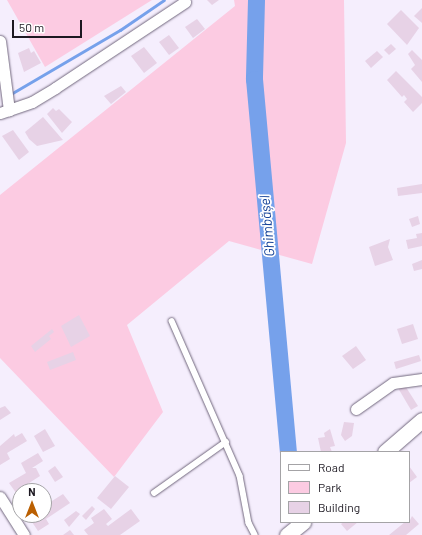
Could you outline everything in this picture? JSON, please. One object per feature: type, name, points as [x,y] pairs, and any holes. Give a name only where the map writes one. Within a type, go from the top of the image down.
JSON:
[{"type":"street","points":[[0,41],[7,103],[32,102],[185,2]]},
{"type":"street","points":[[356,408],[392,383],[422,379]]},
{"type":"street","points":[[386,451],[422,420]]},
{"type":"street","points":[[0,497],[24,535]]},
{"type":"street","points":[[287,535],[302,523]]},
{"type":"lane","points":[[172,321],[240,476],[249,523],[255,535]]},
{"type":"lane","points":[[154,493],[226,442]]},
{"type":"green space","points":[[7,0],[152,0],[45,67]]},
{"type":"green space","points":[[234,0],[344,0],[346,143],[312,264],[229,241],[127,325],[163,412],[114,477],[0,358],[0,195],[235,6]]},
{"type":"building","points":[[207,0],[219,0],[212,5]]},
{"type":"building","points":[[422,8],[422,23],[414,16]]},
{"type":"building","points":[[401,10],[419,28],[407,45],[387,24]]},
{"type":"building","points":[[197,19],[205,29],[193,38],[185,27]]},
{"type":"building","points":[[169,35],[179,48],[169,55],[159,42]]},
{"type":"building","points":[[391,44],[396,49],[389,55],[384,50]]},
{"type":"building","points":[[144,47],[157,63],[144,73],[131,56]]},
{"type":"building","points":[[29,48],[31,53],[34,51],[41,63],[24,72],[18,53]]},
{"type":"building","points":[[412,50],[422,60],[422,82],[411,69],[415,65],[408,54]]},
{"type":"building","points":[[377,51],[383,57],[371,68],[365,61]]},
{"type":"building","points":[[396,71],[422,97],[422,103],[413,112],[404,102],[407,99],[404,95],[402,97],[387,80]]},
{"type":"building","points":[[121,86],[126,92],[111,104],[104,96]]},
{"type":"building","points":[[53,108],[56,111],[59,109],[72,122],[62,133],[47,114]]},
{"type":"building","points":[[43,117],[63,140],[37,146],[29,139],[25,132]]},
{"type":"building","points":[[13,130],[29,152],[19,160],[2,136]]},
{"type":"building","points":[[422,184],[422,193],[398,196],[397,188]]},
{"type":"building","points":[[418,216],[420,224],[412,227],[409,219]]},
{"type":"building","points":[[422,233],[422,246],[408,249],[406,240],[417,238],[416,234]]},
{"type":"building","points":[[390,239],[388,247],[393,260],[375,266],[369,247]]},
{"type":"building","points":[[422,260],[422,269],[414,271],[412,264]]},
{"type":"building","points":[[79,315],[90,336],[71,347],[61,326]]},
{"type":"building","points":[[413,324],[418,339],[402,344],[397,329]]},
{"type":"building","points":[[52,329],[54,332],[49,336],[51,339],[35,352],[31,346]]},
{"type":"building","points":[[356,346],[366,360],[353,369],[342,356]]},
{"type":"building","points":[[73,352],[76,360],[50,370],[47,362]]},
{"type":"building","points":[[419,355],[421,361],[396,369],[394,362]]},
{"type":"building","points":[[404,384],[418,406],[411,410],[398,388]]},
{"type":"building","points":[[5,406],[11,413],[0,420],[0,408]]},
{"type":"building","points":[[344,422],[354,423],[352,436],[345,441],[341,435]]},
{"type":"building","points":[[45,429],[55,446],[43,452],[34,436]]},
{"type":"building","points":[[330,429],[335,446],[330,447],[332,451],[321,451],[318,438],[325,437],[324,433]]},
{"type":"building","points":[[22,433],[27,441],[7,453],[10,459],[0,465],[0,446],[14,434],[15,437]]},
{"type":"building","points":[[38,453],[43,461],[32,468],[36,468],[40,476],[29,483],[12,483],[12,487],[9,483],[26,473],[21,463]]},
{"type":"building","points":[[55,466],[63,477],[55,482],[48,471]]},
{"type":"building","points":[[410,467],[417,477],[410,482]]},
{"type":"building","points":[[115,476],[129,487],[111,509],[97,498]]},
{"type":"building","points":[[63,494],[70,503],[52,515],[52,501]]},
{"type":"building","points":[[92,506],[95,509],[86,520],[82,516]]},
{"type":"building","points":[[104,509],[112,519],[106,524],[108,526],[131,509],[140,521],[120,535],[88,535],[84,530],[94,523],[91,518]]},
{"type":"building","points":[[76,511],[80,514],[69,527],[64,520]]},
{"type":"building","points":[[412,516],[419,524],[406,535],[389,535],[404,523],[410,523]]},
{"type":"building","points":[[33,523],[48,523],[49,524],[38,531]]},
{"type":"building","points":[[342,523],[357,523],[347,531],[341,524]]},
{"type":"building","points":[[70,530],[74,535],[63,535]]},
{"type":"waterway","points":[[9,95],[120,30],[164,0]]},
{"type":"waterway","name":"Ghimbășel","points":[[256,0],[254,79],[288,451]]}]
